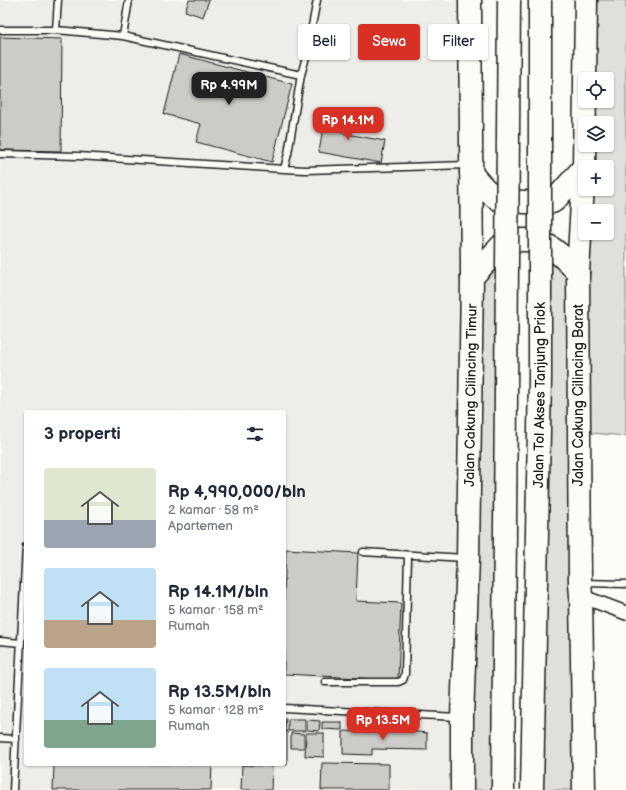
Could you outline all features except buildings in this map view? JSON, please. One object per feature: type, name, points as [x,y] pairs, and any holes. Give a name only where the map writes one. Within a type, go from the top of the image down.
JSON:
[{"type":"highway","name":"Jalan Cakung Cilincing Timur","points":[[462,790],[462,717],[468,558],[472,277],[470,0]]},
{"type":"highway","points":[[503,790],[509,0]]},
{"type":"highway","name":"Jalan Tol Akses Tanjung Priok","points":[[532,790],[540,379],[540,0]]},
{"type":"highway","name":"Jalan Cakung Cilincing Barat","points":[[584,160],[586,0]]},
{"type":"highway","points":[[471,169],[489,193],[495,198],[502,201],[546,203],[555,200],[578,174]]},
{"type":"highway","name":"Jalan Cakung Cilincing Barat","points":[[582,196],[578,272],[584,790]]},
{"type":"highway","points":[[472,277],[502,245],[508,241],[515,240],[533,240],[540,242],[558,253],[578,272]]},
{"type":"street","points":[[581,590],[626,613]]},
{"type":"lane","points":[[56,30],[58,0]]},
{"type":"lane","points":[[123,36],[130,0]]},
{"type":"lane","points":[[284,169],[288,154],[301,75],[317,0]]},
{"type":"lane","points":[[0,30],[56,30],[123,36],[301,75]]},
{"type":"lane","points":[[0,154],[78,156],[306,170],[471,169]]},
{"type":"lane","points":[[363,552],[468,558]]},
{"type":"lane","points":[[325,682],[398,682],[403,680],[405,674],[408,555]]},
{"type":"lane","points":[[581,590],[626,584]]},
{"type":"lane","points":[[13,790],[24,585]]},
{"type":"lane","points":[[0,641],[21,643]]},
{"type":"lane","points":[[286,708],[462,717]]},
{"type":"lane","points":[[0,738],[16,739]]},
{"type":"shaded area","points":[[0,0],[465,0],[465,24],[428,24],[428,60],[465,60],[461,790],[0,790]]},
{"type":"shaded area","points":[[586,0],[626,0],[626,436],[579,432],[583,790],[532,790],[537,241],[577,271],[578,240],[614,240],[614,204],[579,204],[579,196],[614,196],[614,160],[581,160],[581,152],[614,152],[614,116],[582,116],[582,108],[614,108],[614,72],[584,72]]},
{"type":"shaded area","points":[[502,245],[503,790],[462,790],[472,277]]}]
